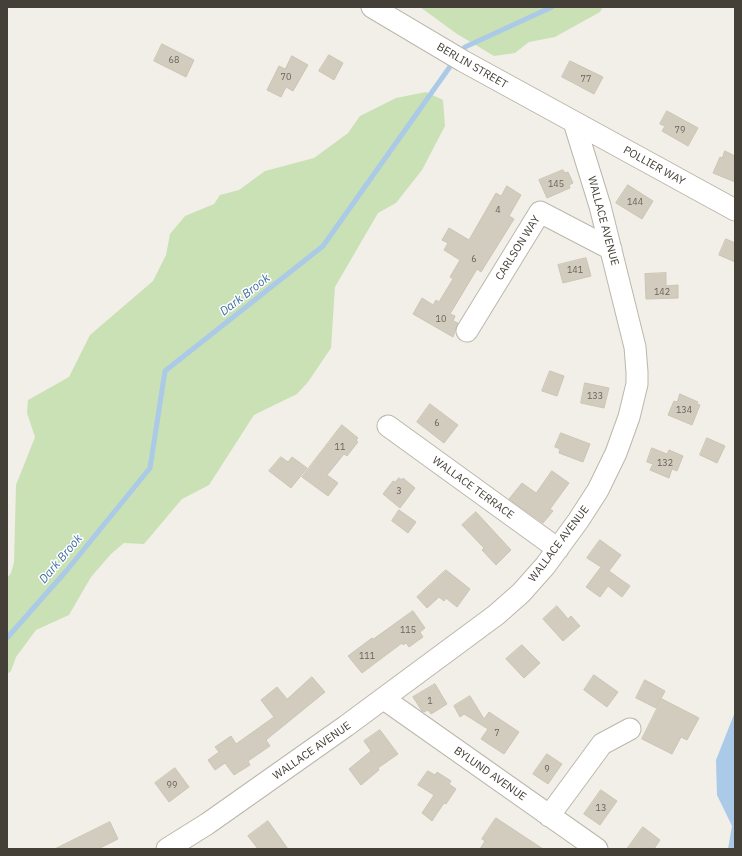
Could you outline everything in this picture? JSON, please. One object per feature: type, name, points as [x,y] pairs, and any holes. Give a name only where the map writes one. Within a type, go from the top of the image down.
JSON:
[{"type":"street","name":"BERLIN STREET","points":[[372,7],[458,58],[574,122]]},
{"type":"street","name":"POLLIER WAY","points":[[574,122],[735,210]]},
{"type":"street","name":"WALLACE AVENUE","points":[[167,849],[207,824],[384,699],[496,615],[529,585],[558,550],[589,505],[608,471],[629,418],[636,390],[637,372],[635,347],[600,206],[574,122]]},
{"type":"street","name":"CARLSON WAY","points":[[467,331],[540,212],[610,249]]},
{"type":"street","name":"WALLACE TERRACE","points":[[388,426],[558,550]]},
{"type":"street","name":"BYLUND AVENUE","points":[[384,699],[597,849]]},
{"type":"street","points":[[549,816],[602,744],[630,729]]},
{"type":"green space","points":[[420,7],[603,7],[600,12],[555,37],[529,42],[515,53],[494,56],[457,34]]},
{"type":"green space","points":[[426,92],[443,100],[445,126],[422,170],[396,203],[378,213],[335,287],[331,348],[308,382],[297,394],[254,415],[209,485],[182,499],[144,544],[124,543],[111,554],[91,577],[69,615],[36,630],[16,657],[11,671],[7,674],[7,578],[11,573],[14,562],[16,485],[35,437],[27,413],[28,400],[69,377],[90,335],[153,281],[166,255],[170,234],[185,216],[214,204],[220,195],[239,190],[265,171],[314,158],[348,133],[360,116],[396,98]]},
{"type":"water","points":[[735,712],[735,849],[728,849],[732,826],[717,795],[716,760]]},
{"type":"building","points":[[162,44],[194,60],[186,77],[154,61]]},
{"type":"building","points":[[329,55],[343,63],[334,80],[319,71]]},
{"type":"building","points":[[292,56],[308,65],[293,91],[286,87],[281,97],[267,90],[279,66],[285,69]]},
{"type":"building","points":[[570,61],[603,77],[594,94],[562,77]]},
{"type":"building","points":[[667,111],[698,128],[688,146],[662,131],[665,126],[660,124]]},
{"type":"building","points":[[725,151],[735,156],[735,182],[713,173],[720,157],[722,158]]},
{"type":"building","points":[[563,170],[565,173],[568,172],[573,183],[569,185],[570,188],[547,198],[539,180]]},
{"type":"building","points":[[628,185],[653,201],[642,219],[616,203]]},
{"type":"building","points":[[507,186],[521,195],[509,216],[514,219],[481,272],[477,269],[450,314],[455,316],[453,321],[458,323],[453,337],[413,314],[422,298],[433,305],[436,300],[439,302],[453,279],[450,277],[460,260],[444,250],[448,243],[442,240],[449,228],[469,240],[496,193],[501,196]]},
{"type":"building","points":[[726,239],[735,243],[735,262],[719,255]]},
{"type":"building","points":[[586,258],[591,276],[563,283],[558,265]]},
{"type":"building","points":[[666,273],[666,286],[678,285],[678,298],[646,299],[645,274]]},
{"type":"building","points":[[550,371],[564,376],[557,396],[542,391]]},
{"type":"building","points":[[585,383],[609,388],[604,408],[581,403]]},
{"type":"building","points":[[680,394],[698,402],[697,404],[700,405],[692,425],[668,415],[674,401],[677,402]]},
{"type":"building","points":[[430,404],[458,425],[444,443],[417,422]]},
{"type":"building","points":[[342,425],[358,438],[356,440],[358,442],[347,456],[344,454],[327,475],[338,483],[328,496],[302,477]]},
{"type":"building","points":[[561,433],[590,444],[583,462],[559,453],[560,449],[555,447]]},
{"type":"building","points":[[707,438],[725,446],[717,463],[700,455]]},
{"type":"building","points":[[652,448],[667,454],[669,450],[683,456],[677,471],[672,469],[669,478],[650,470],[653,464],[647,462]]},
{"type":"building","points":[[281,457],[288,462],[292,457],[307,468],[291,488],[269,471]]},
{"type":"building","points":[[552,471],[569,483],[550,509],[553,511],[543,523],[509,499],[522,483],[536,493]]},
{"type":"building","points":[[399,478],[402,480],[403,478],[415,488],[400,508],[383,494],[393,481],[395,482]]},
{"type":"building","points":[[399,510],[416,522],[408,533],[392,521]]},
{"type":"building","points":[[476,512],[511,550],[496,565],[482,550],[484,548],[462,525]]},
{"type":"building","points":[[600,540],[621,555],[609,571],[630,586],[622,597],[608,586],[600,597],[586,587],[601,567],[587,558]]},
{"type":"building","points":[[446,570],[470,589],[457,607],[446,598],[444,601],[439,597],[427,608],[417,597]]},
{"type":"building","points":[[557,606],[568,619],[571,616],[580,626],[563,641],[543,619]]},
{"type":"building","points":[[413,611],[425,628],[420,632],[423,637],[409,647],[406,643],[403,645],[402,643],[362,673],[348,656]]},
{"type":"building","points":[[522,645],[540,663],[524,678],[506,659]]},
{"type":"building","points":[[594,675],[618,692],[607,707],[584,690]]},
{"type":"building","points":[[312,677],[325,692],[266,740],[270,746],[248,761],[250,765],[234,775],[225,763],[215,770],[208,760],[219,752],[215,747],[231,736],[236,744],[274,717],[261,700],[277,687],[287,699]]},
{"type":"building","points":[[645,680],[665,691],[656,708],[636,698]]},
{"type":"building","points":[[435,684],[447,704],[431,714],[428,710],[424,712],[422,711],[413,697]]},
{"type":"building","points":[[470,696],[484,719],[489,712],[519,732],[504,754],[481,739],[488,729],[464,714],[460,717],[454,706]]},
{"type":"building","points":[[662,699],[699,718],[687,740],[681,737],[672,754],[642,739]]},
{"type":"building","points":[[380,730],[398,754],[378,768],[379,770],[361,785],[349,769],[371,751],[364,741]]},
{"type":"building","points":[[547,754],[562,764],[548,784],[533,774]]},
{"type":"building","points":[[175,768],[189,787],[169,802],[155,783]]},
{"type":"building","points":[[428,771],[435,775],[437,772],[451,781],[449,784],[456,789],[432,821],[422,813],[434,795],[418,785]]},
{"type":"building","points":[[601,790],[617,801],[600,825],[584,814]]},
{"type":"building","points":[[496,818],[543,849],[480,849],[485,841],[482,839]]},
{"type":"building","points":[[268,821],[288,849],[258,849],[248,836]]},
{"type":"building","points":[[110,822],[118,839],[98,849],[55,849]]},
{"type":"building","points":[[643,827],[660,840],[654,849],[627,849]]},
{"type":"waterway","name":"Dark Brook","points":[[460,53],[465,47],[552,7]]},
{"type":"waterway","name":"Dark Brook","points":[[7,638],[67,570],[150,468],[165,371],[323,246],[454,61]]}]
